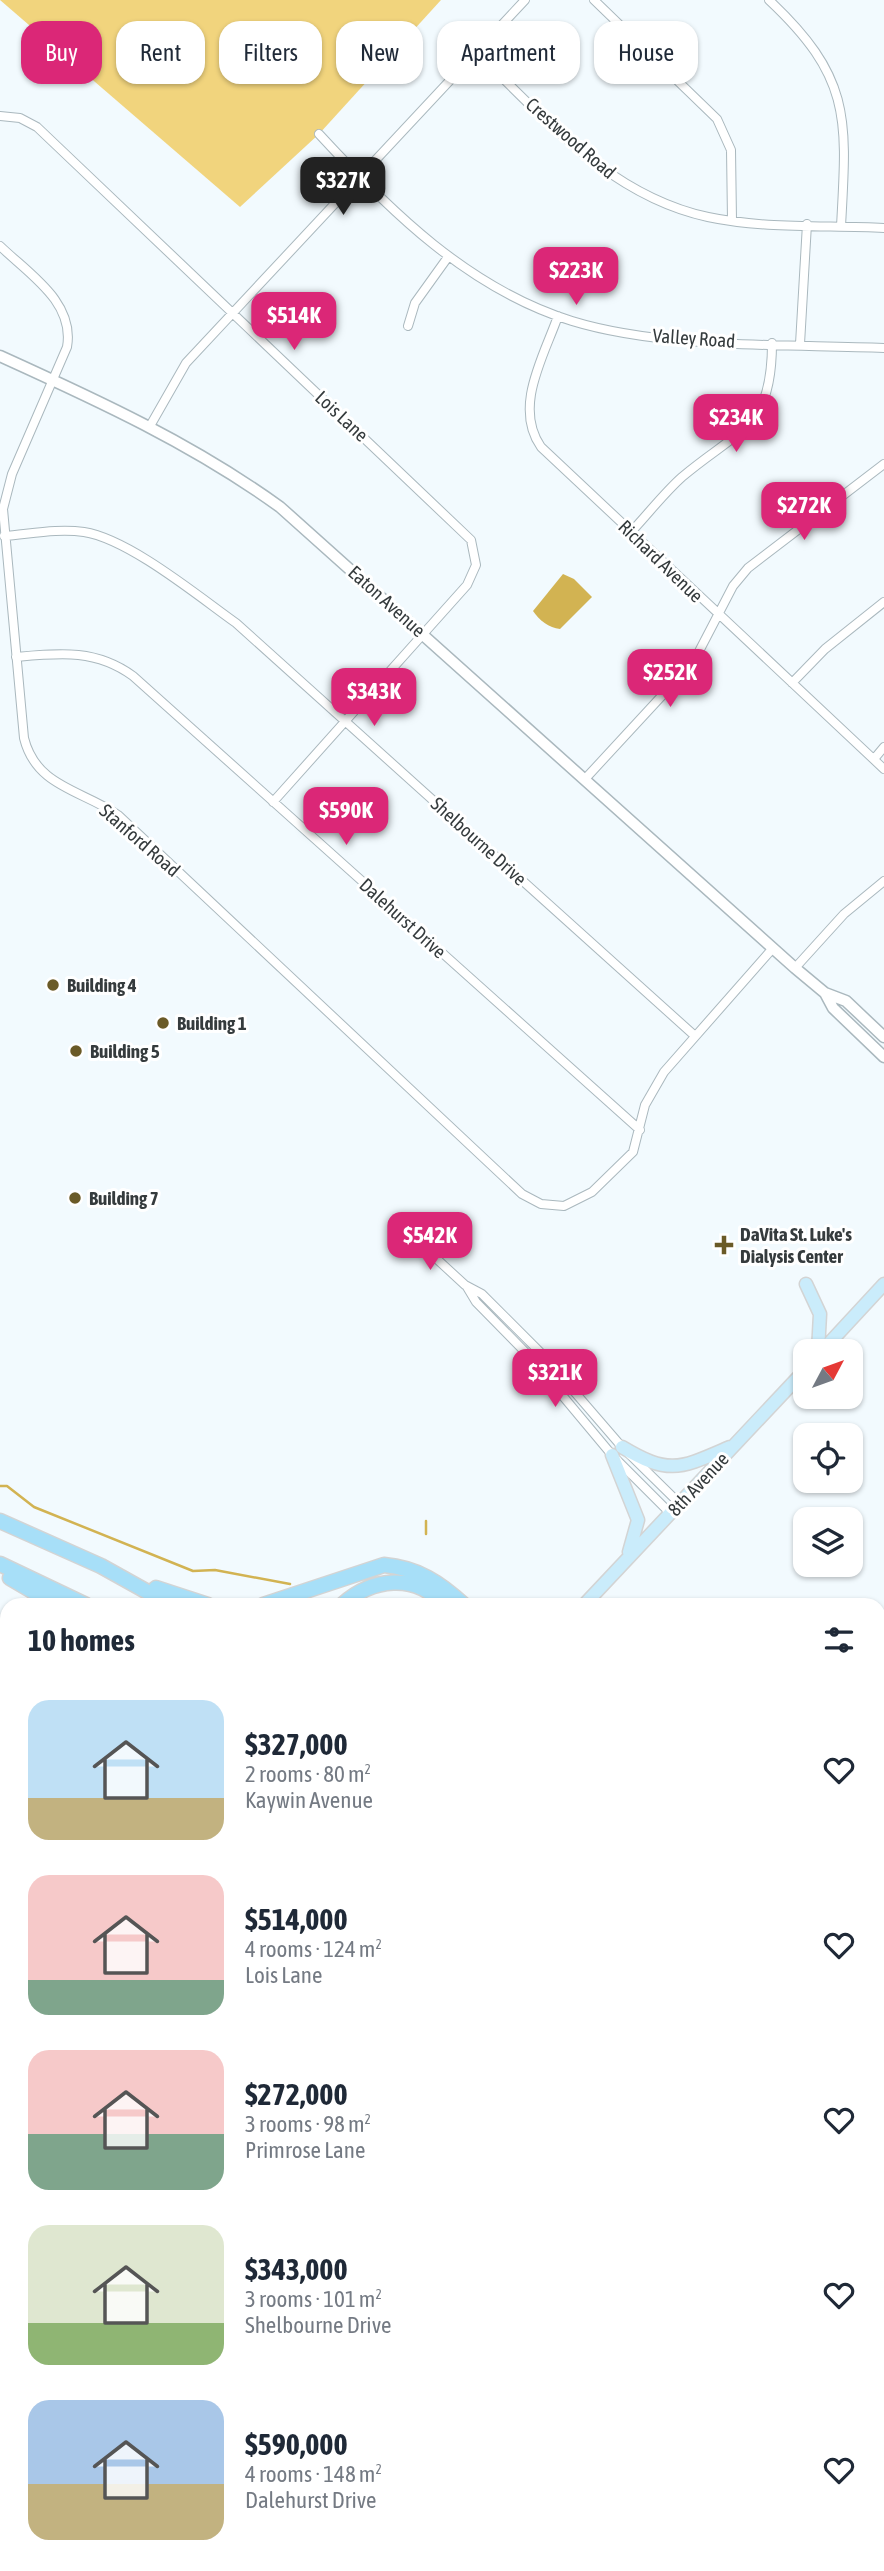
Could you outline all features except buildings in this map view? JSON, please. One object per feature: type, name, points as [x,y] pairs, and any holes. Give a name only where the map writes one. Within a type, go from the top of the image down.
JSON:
[{"type":"highway","points":[[0,1521],[181,1598]]},
{"type":"highway","points":[[0,1564],[71,1598]]},
{"type":"highway","points":[[284,1598],[384,1565],[398,1566],[428,1576],[455,1598]]},
{"type":"highway","points":[[101,1566],[159,1598]]},
{"type":"highway","points":[[0,1572],[44,1598]]},
{"type":"highway","points":[[351,1598],[366,1587],[397,1581],[420,1588],[434,1598]]},
{"type":"main road","points":[[806,1284],[820,1314],[820,1339]]},
{"type":"main road","points":[[831,1339],[884,1284]]},
{"type":"main road","name":"8th Avenue","points":[[588,1598],[671,1514],[793,1383]]},
{"type":"main road","points":[[617,1451],[668,1468],[688,1464],[737,1444]]},
{"type":"main road","points":[[617,1451],[638,1520],[626,1559]]},
{"type":"street","points":[[505,21],[525,0]]},
{"type":"street","points":[[594,0],[718,119],[731,150],[732,220]]},
{"type":"street","points":[[769,0],[812,45],[830,74],[840,100],[846,140],[841,226]]},
{"type":"street","points":[[150,426],[180,370],[446,84]]},
{"type":"street","name":"Crestwood Road","points":[[510,84],[584,155],[622,182],[670,206],[732,220],[884,228]]},
{"type":"street","name":"Lois Lane","points":[[0,116],[20,118],[37,127],[471,540],[476,557],[473,575],[273,802]]},
{"type":"street","name":"Valley Road","points":[[319,134],[359,178],[448,257],[485,281],[558,316],[636,334],[884,348]]},
{"type":"street","points":[[800,344],[807,224]]},
{"type":"street","name":"Stanford Road","points":[[0,246],[57,302],[67,318],[67,347],[7,485],[4,501],[4,536],[24,738],[31,758],[46,776],[118,815],[522,1194],[541,1204],[564,1206],[592,1192],[633,1152],[640,1130]]},
{"type":"street","points":[[408,326],[415,303],[448,257]]},
{"type":"street","name":"Richard Avenue","points":[[558,316],[528,404],[531,430],[541,447],[884,769]]},
{"type":"street","points":[[631,532],[676,482],[744,431],[758,414],[771,381],[772,343]]},
{"type":"street","name":"Eaton Avenue","points":[[0,356],[150,426],[232,473],[280,507],[424,633],[795,968],[825,993],[846,1001],[884,1037]]},
{"type":"street","points":[[585,779],[694,661],[733,586],[756,559],[884,464]]},
{"type":"street","name":"Shelbourne Drive","points":[[4,536],[81,531],[107,539],[181,583],[236,623],[695,1036]]},
{"type":"street","points":[[792,683],[825,649],[884,602]]},
{"type":"street","name":"Dalehurst Drive","points":[[16,657],[90,654],[120,667],[640,1130]]},
{"type":"street","points":[[874,759],[884,747]]},
{"type":"street","points":[[795,968],[844,914],[884,881]]},
{"type":"street","points":[[640,1130],[651,1090],[773,948]]},
{"type":"street","name":"Eaton Avenue","points":[[825,993],[833,1008],[884,1057]]},
{"type":"street","points":[[414,1238],[465,1285],[476,1302],[617,1451],[671,1514]]},
{"type":"street","points":[[617,1451],[680,1504]]},
{"type":"shaded area","points":[[0,0],[441,0],[422,21],[336,21],[336,84],[365,84],[319,134],[240,207],[97,84],[102,84],[102,21],[24,21]]},
{"type":"shaded area","points":[[563,574],[574,579],[592,597],[560,629],[545,623],[533,611]]},
{"type":"waterway","points":[[0,1486],[7,1486],[34,1507],[193,1571],[215,1570],[290,1584]]},
{"type":"waterway","points":[[426,1521],[426,1534]]},
{"type":"place","name":"Building 4","points":[[53,985]]},
{"type":"place","name":"Building 1","points":[[163,1023]]},
{"type":"place","name":"Building 5","points":[[76,1051]]},
{"type":"place","name":"Building 7","points":[[75,1198]]},
{"type":"place","name":"DaVita St. Luke's Dialysis Center","points":[[724,1245]]}]
